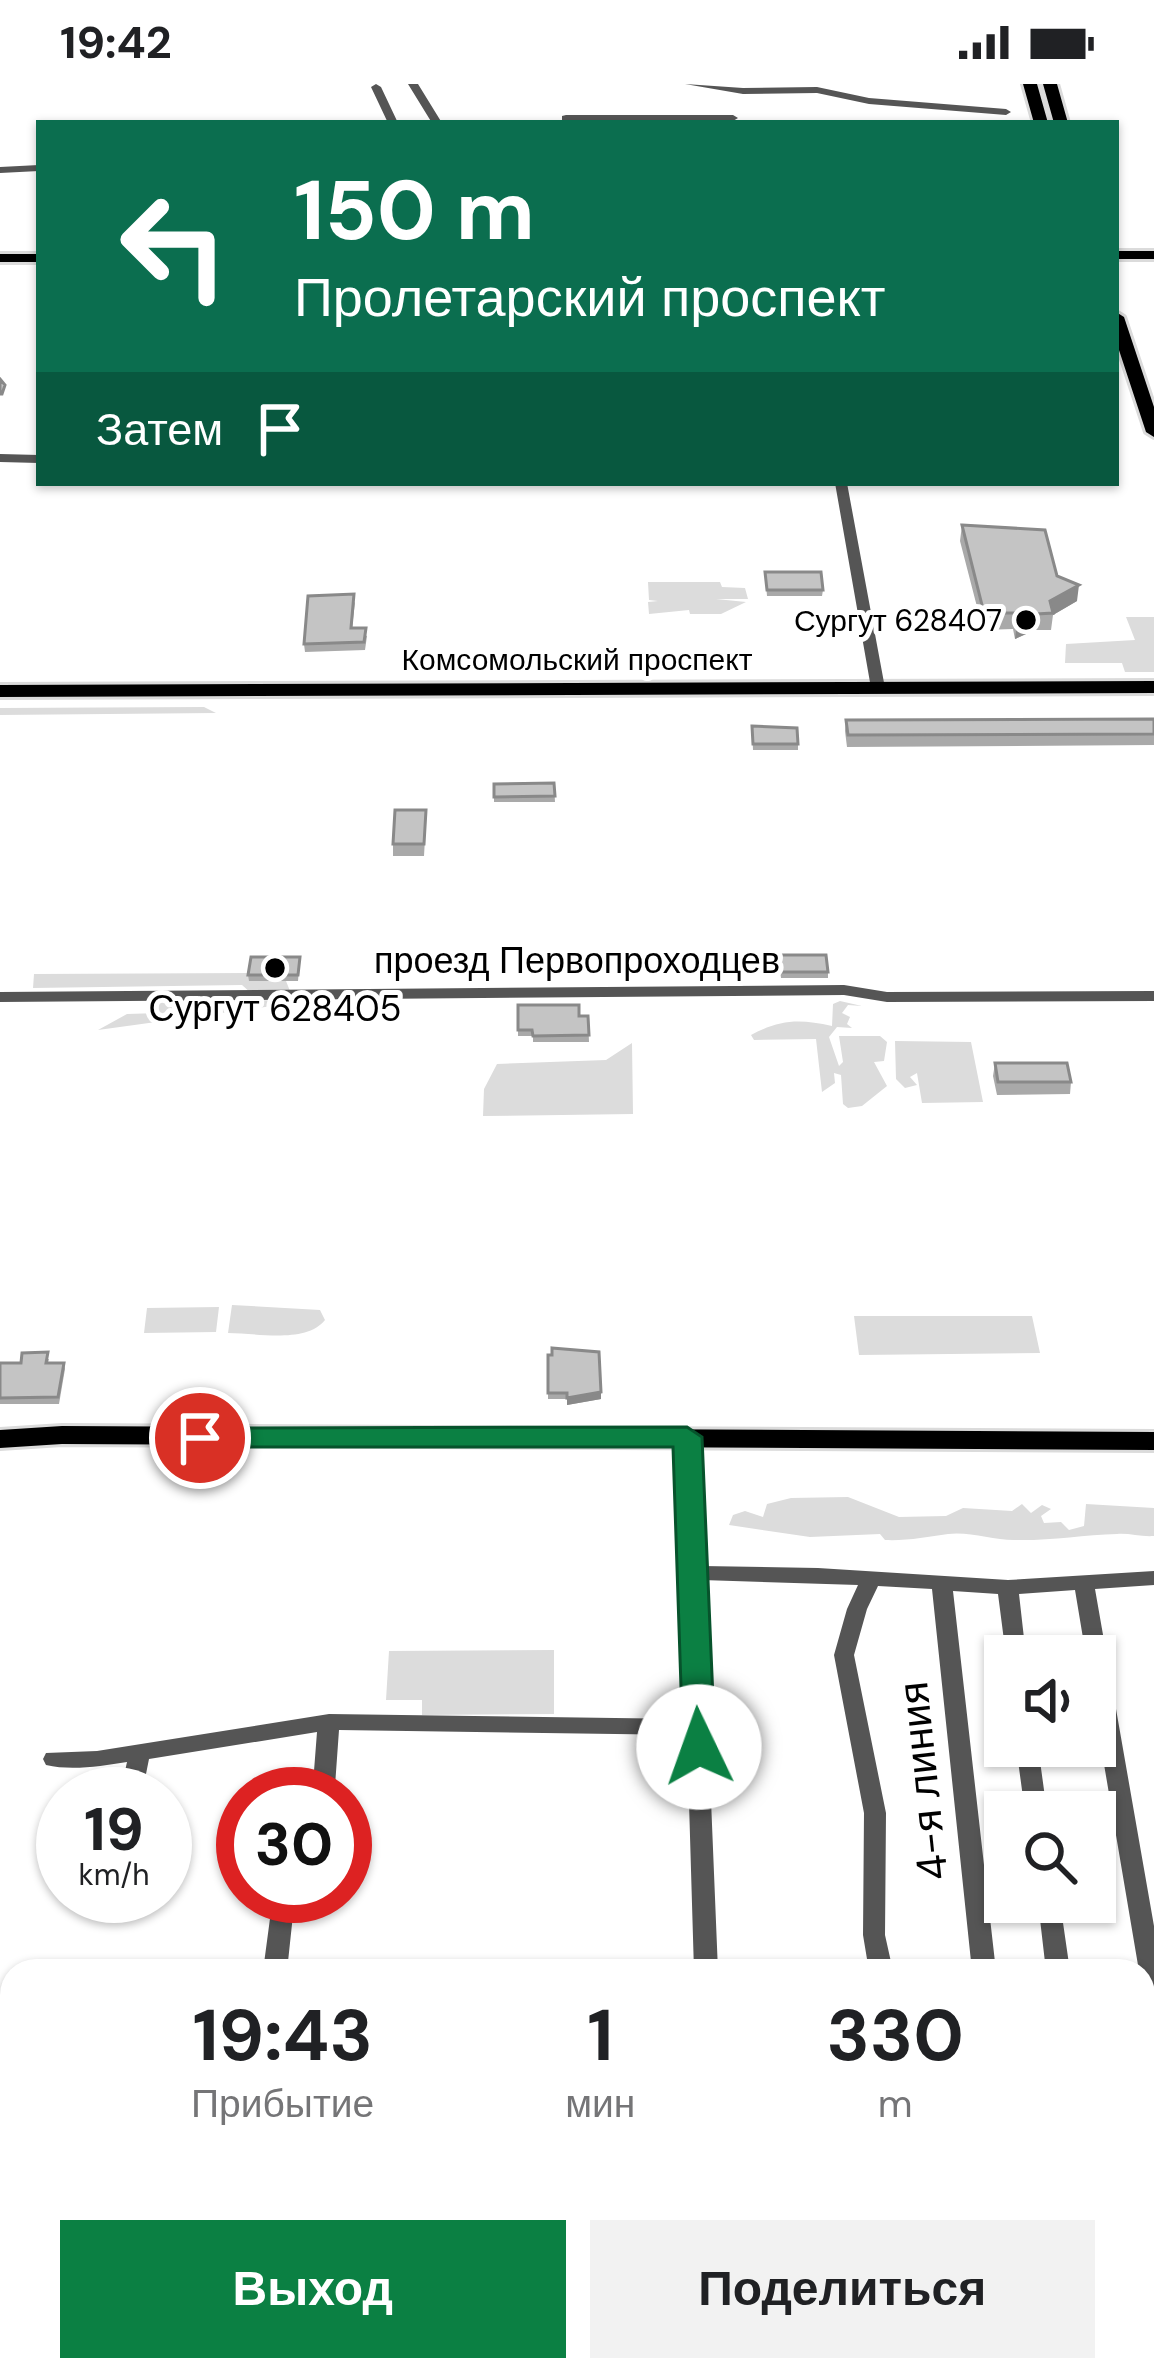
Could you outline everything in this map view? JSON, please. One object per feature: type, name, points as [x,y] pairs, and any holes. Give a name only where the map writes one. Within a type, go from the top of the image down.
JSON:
[{"type":"main road","points":[[1030,84],[1040,120]]},
{"type":"main road","points":[[1050,84],[1060,120]]},
{"type":"main road","points":[[1119,255],[1154,256]]},
{"type":"main road","points":[[0,258],[36,258]]},
{"type":"main road","points":[[1119,326],[1154,432]]},
{"type":"main road","name":"Комсомольский проспект","points":[[0,691],[1154,687]]},
{"type":"main road","name":"Комсомольский проспект","points":[[0,704],[1154,700]]},
{"type":"main road","points":[[0,1422],[62,1435]]},
{"type":"main road","points":[[0,1439],[62,1435],[1154,1441]]},
{"type":"street","points":[[413,84],[435,120]]},
{"type":"street","points":[[690,84],[743,91],[817,90],[869,101],[1006,112]]},
{"type":"street","points":[[376,87],[392,120]]},
{"type":"street","points":[[733,120],[743,91]]},
{"type":"street","points":[[566,118],[677,120]]},
{"type":"street","points":[[0,170],[36,168]]},
{"type":"street","points":[[0,458],[36,459]]},
{"type":"street","points":[[843,486],[878,688]]},
{"type":"street","name":"проезд Первопроходцев","points":[[0,997],[844,990],[887,997],[1154,996]]},
{"type":"street","points":[[687,1437],[706,1959]]},
{"type":"street","points":[[692,1573],[1008,1588],[1154,1578]]},
{"type":"street","points":[[871,1580],[844,1655],[875,1813],[873,1917],[878,1959]]},
{"type":"street","name":"4-я линия","points":[[942,1583],[984,1959]]},
{"type":"street","points":[[1084,1584],[1148,1959]]},
{"type":"street","points":[[1008,1588],[1014,1635]]},
{"type":"street","points":[[54,1759],[140,1752],[329,1722],[698,1727]]},
{"type":"street","points":[[325,1767],[329,1722]]},
{"type":"street","points":[[137,1767],[140,1752]]},
{"type":"street","points":[[276,1959],[281,1923]]},
{"type":"street","points":[[1051,1923],[1056,1959]]},
{"type":"shaded area","points":[[648,582],[720,582],[722,587],[745,588],[748,599],[716,599],[746,602],[721,614],[690,614],[689,610],[649,614],[648,602],[658,601],[649,600]]},
{"type":"shaded area","points":[[1126,617],[1154,617],[1154,672],[1125,672],[1122,663],[1065,663],[1066,644],[1135,640]]},
{"type":"shaded area","points":[[204,707],[216,713],[0,715],[0,708]]},
{"type":"shaded area","points":[[250,973],[250,981],[286,981],[290,991],[252,994],[242,985],[33,988],[34,974]]},
{"type":"shaded area","points":[[288,1000],[287,1004],[98,1030],[127,1014],[159,1013],[146,1009],[146,1002]]},
{"type":"shaded area","points":[[840,1001],[862,1006],[848,1005],[842,1013],[850,1017],[847,1024],[852,1028],[837,1027],[829,1037],[839,1066],[843,1062],[839,1036],[880,1036],[887,1042],[884,1061],[874,1062],[887,1086],[862,1106],[848,1108],[843,1104],[841,1075],[834,1073],[835,1083],[822,1092],[816,1039],[754,1040],[751,1035],[791,1022],[832,1026],[833,1004]]},
{"type":"shaded area","points":[[895,1041],[971,1042],[983,1102],[922,1103],[917,1073],[910,1077],[917,1085],[905,1088],[896,1079]]},
{"type":"shaded area","points":[[632,1043],[633,1114],[483,1116],[484,1089],[497,1064],[606,1060]]},
{"type":"shaded area","points":[[232,1305],[320,1310],[325,1320],[293,1335],[228,1333]]},
{"type":"shaded area","points":[[219,1307],[216,1332],[144,1333],[147,1308]]},
{"type":"shaded area","points":[[854,1316],[1032,1316],[1040,1353],[859,1355]]},
{"type":"shaded area","points":[[848,1497],[899,1517],[946,1516],[963,1508],[1012,1511],[1022,1504],[1031,1513],[1042,1505],[1051,1509],[1041,1516],[1044,1523],[1061,1522],[1069,1530],[1084,1526],[1086,1504],[1154,1508],[1154,1536],[1014,1540],[956,1533],[885,1540],[880,1534],[810,1537],[729,1525],[733,1515],[745,1511],[763,1517],[767,1504],[791,1498]]},
{"type":"shaded area","points":[[554,1650],[554,1714],[422,1715],[422,1700],[386,1700],[389,1651]]},
{"type":"building","points":[[962,525],[1045,530],[1057,576],[1079,585],[1050,601],[1053,613],[1017,623],[1014,613],[984,613]]},
{"type":"building","points":[[765,572],[821,572],[823,590],[767,590]]},
{"type":"building","points":[[354,594],[351,628],[366,628],[364,642],[304,644],[308,596]]},
{"type":"building","points":[[1154,719],[1154,734],[848,735],[846,720]]},
{"type":"building","points":[[752,726],[797,728],[798,744],[753,744]]},
{"type":"building","points":[[554,783],[555,796],[494,797],[494,784]]},
{"type":"building","points":[[395,810],[426,810],[424,844],[393,844]]},
{"type":"building","points":[[779,955],[826,955],[828,972],[781,972]]},
{"type":"building","name":"Сургут 628405","points":[[251,957],[300,957],[298,975],[248,975]]},
{"type":"building","points":[[518,1005],[579,1005],[579,1016],[588,1016],[589,1035],[533,1036],[532,1030],[518,1030]]},
{"type":"building","points":[[995,1063],[1067,1063],[1071,1082],[998,1082]]},
{"type":"building","points":[[552,1348],[599,1352],[601,1392],[567,1398],[567,1393],[548,1393]]},
{"type":"building","points":[[48,1352],[46,1363],[64,1363],[58,1397],[0,1398],[0,1363],[21,1363],[22,1353]]},
{"type":"place","name":"Сургут 628407","points":[[1026,620]]},
{"type":"place","name":"Сургут 628405","points":[[275,968]]},
{"type":"route","points":[[200,1438],[687,1437],[699,1747]]}]
